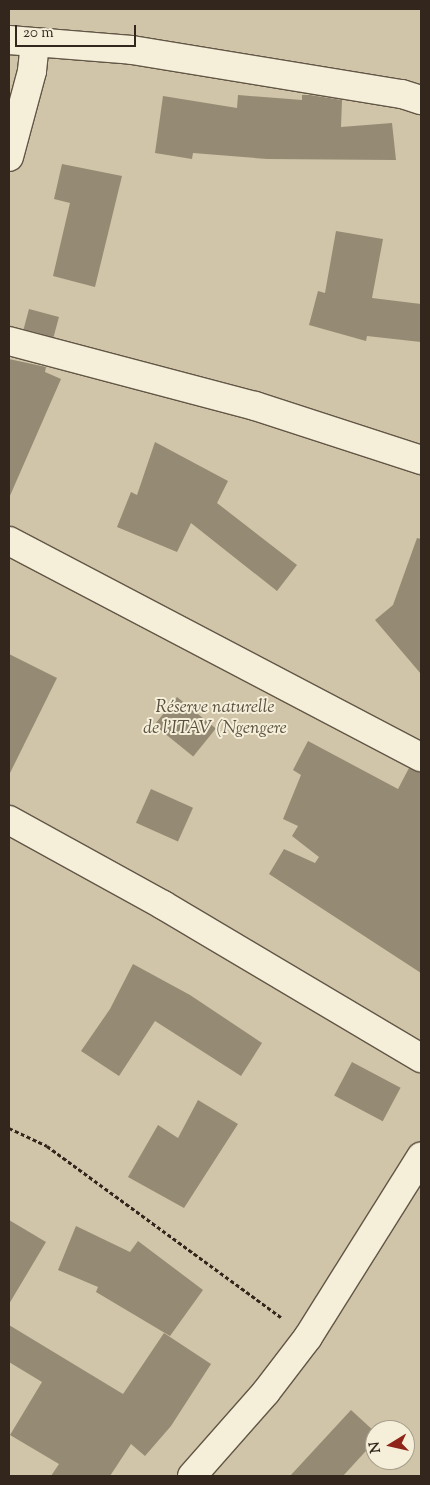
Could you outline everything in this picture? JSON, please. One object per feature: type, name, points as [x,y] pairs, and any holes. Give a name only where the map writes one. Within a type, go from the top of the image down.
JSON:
[{"type":"street","points":[[9,157],[32,71],[22,41],[132,50],[242,66],[402,94],[421,100]]},
{"type":"street","points":[[9,341],[254,406],[421,460]]},
{"type":"street","points":[[9,541],[421,757]]},
{"type":"street","points":[[9,820],[163,905],[421,1058]]},
{"type":"street","points":[[192,1476],[266,1392],[308,1337],[421,1157]]},
{"type":"path","points":[[9,1128],[48,1146],[308,1337]]},
{"type":"green space","name":"Réserve naturelle de l'ITAV (Ngengere","points":[[9,9],[421,9],[421,1476],[9,1476]]},
{"type":"building","points":[[238,95],[302,100],[302,95],[310,95],[342,100],[341,127],[392,123],[396,160],[267,159],[193,153],[192,159],[155,153],[163,96],[237,108]]},
{"type":"building","points":[[62,164],[122,176],[95,287],[53,276],[70,203],[54,199]]},
{"type":"building","points":[[336,231],[383,239],[372,298],[421,304],[421,342],[367,336],[366,341],[309,325],[318,291],[325,293]]},
{"type":"building","points":[[29,309],[59,317],[54,337],[24,329]]},
{"type":"building","points":[[9,359],[46,367],[45,372],[61,379],[9,498]]},
{"type":"building","points":[[155,442],[228,481],[217,503],[297,565],[277,591],[191,523],[177,552],[117,527],[131,492],[137,495]]},
{"type":"building","points":[[417,538],[421,539],[421,674],[375,620],[393,605]]},
{"type":"building","points":[[9,654],[57,678],[9,775]]},
{"type":"building","points":[[177,697],[216,728],[193,756],[154,725]]},
{"type":"building","points":[[308,741],[398,789],[409,768],[421,773],[421,973],[269,874],[284,849],[315,863],[319,857],[292,836],[298,826],[283,819],[301,775],[293,770]]},
{"type":"building","points":[[151,789],[193,808],[178,842],[136,823]]},
{"type":"building","points":[[133,964],[190,995],[262,1043],[241,1076],[155,1021],[119,1076],[81,1051],[110,1009]]},
{"type":"building","points":[[352,1062],[401,1088],[383,1121],[334,1096]]},
{"type":"building","points":[[198,1100],[238,1124],[184,1208],[128,1177],[158,1125],[178,1138]]},
{"type":"building","points":[[9,1220],[46,1242],[9,1304]]},
{"type":"building","points":[[76,1226],[130,1252],[138,1241],[203,1290],[170,1336],[96,1292],[98,1287],[58,1270]]},
{"type":"building","points":[[9,1325],[123,1394],[164,1333],[211,1364],[171,1426],[145,1456],[131,1444],[110,1476],[51,1476],[59,1464],[10,1435],[42,1382],[9,1362]]},
{"type":"building","points":[[351,1410],[365,1423],[365,1452],[343,1476],[290,1476]]}]
